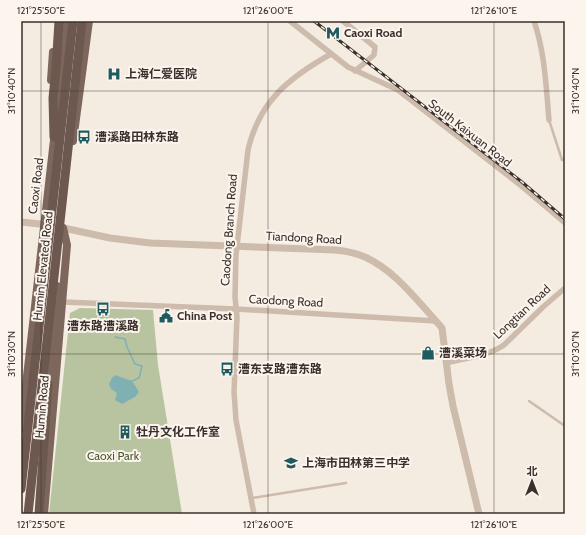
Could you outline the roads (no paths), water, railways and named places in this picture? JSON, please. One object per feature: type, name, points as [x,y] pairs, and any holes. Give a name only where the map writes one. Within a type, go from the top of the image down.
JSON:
[{"type":"highway","points":[[54,137],[53,98],[59,21]]},
{"type":"highway","name":"Humin Elevated Road","points":[[21,489],[73,21]]},
{"type":"highway","name":"Humin Elevated Road","points":[[28,514],[82,21]]},
{"type":"highway","points":[[37,514],[57,245]]},
{"type":"main road","name":"Caoxi Road","points":[[54,137],[50,125],[49,105],[56,21]]},
{"type":"main road","name":"Caoxi Road","points":[[21,430],[60,91],[65,21]]},
{"type":"main road","points":[[37,514],[63,228],[89,21]]},
{"type":"main road","points":[[63,228],[68,245],[63,302]]},
{"type":"main road","name":"Humin Road","points":[[44,514],[63,302]]},
{"type":"street","name":"South Kaixuan Road","points":[[290,21],[355,71],[398,90],[519,184],[565,223]]},
{"type":"street","points":[[344,21],[375,47],[374,55],[355,71]]},
{"type":"street","points":[[534,21],[543,58],[549,120]]},
{"type":"street","name":"Caodong Branch Road","points":[[254,514],[235,409],[234,369],[237,246],[248,150],[257,123],[265,108],[284,86],[306,68],[331,54]]},
{"type":"street","name":"Tiandong Road","points":[[21,222],[44,224],[129,241],[335,250],[364,256],[376,262],[394,276],[442,328],[453,406],[479,514]]},
{"type":"street","name":"Longtian Road","points":[[446,363],[497,350],[565,288]]},
{"type":"street","name":"Caodong Road","points":[[63,302],[236,308],[436,321]]},
{"type":"lane","points":[[549,120],[564,159]]},
{"type":"lane","points":[[529,401],[565,426]]},
{"type":"lane","points":[[251,498],[346,483]]},
{"type":"water","points":[[115,375],[132,381],[139,392],[135,397],[122,404],[115,400],[117,393],[111,389],[109,384]]},
{"type":"waterway","points":[[115,337],[125,339],[135,364],[142,366],[139,378],[132,381]]},
{"type":"railway","points":[[314,21],[522,182],[565,219]]},
{"type":"place","name":"Caoxi Road","points":[[333,33]]},
{"type":"place","name":"上海仁爱医院","points":[[114,74]]},
{"type":"place","name":"漕溪路田林东路","points":[[84,137]]},
{"type":"place","name":"漕东路漕溪路","points":[[103,309]]},
{"type":"place","name":"China Post","points":[[166,316]]},
{"type":"place","name":"漕溪菜场","points":[[428,353]]},
{"type":"place","name":"漕东支路漕东路","points":[[227,369]]},
{"type":"place","name":"牡丹文化工作室","points":[[125,432]]},
{"type":"place","name":"上海市田林第三中学","points":[[291,463]]},
{"type":"park label","name":"Caoxi Park","points":[[113,456]]}]
